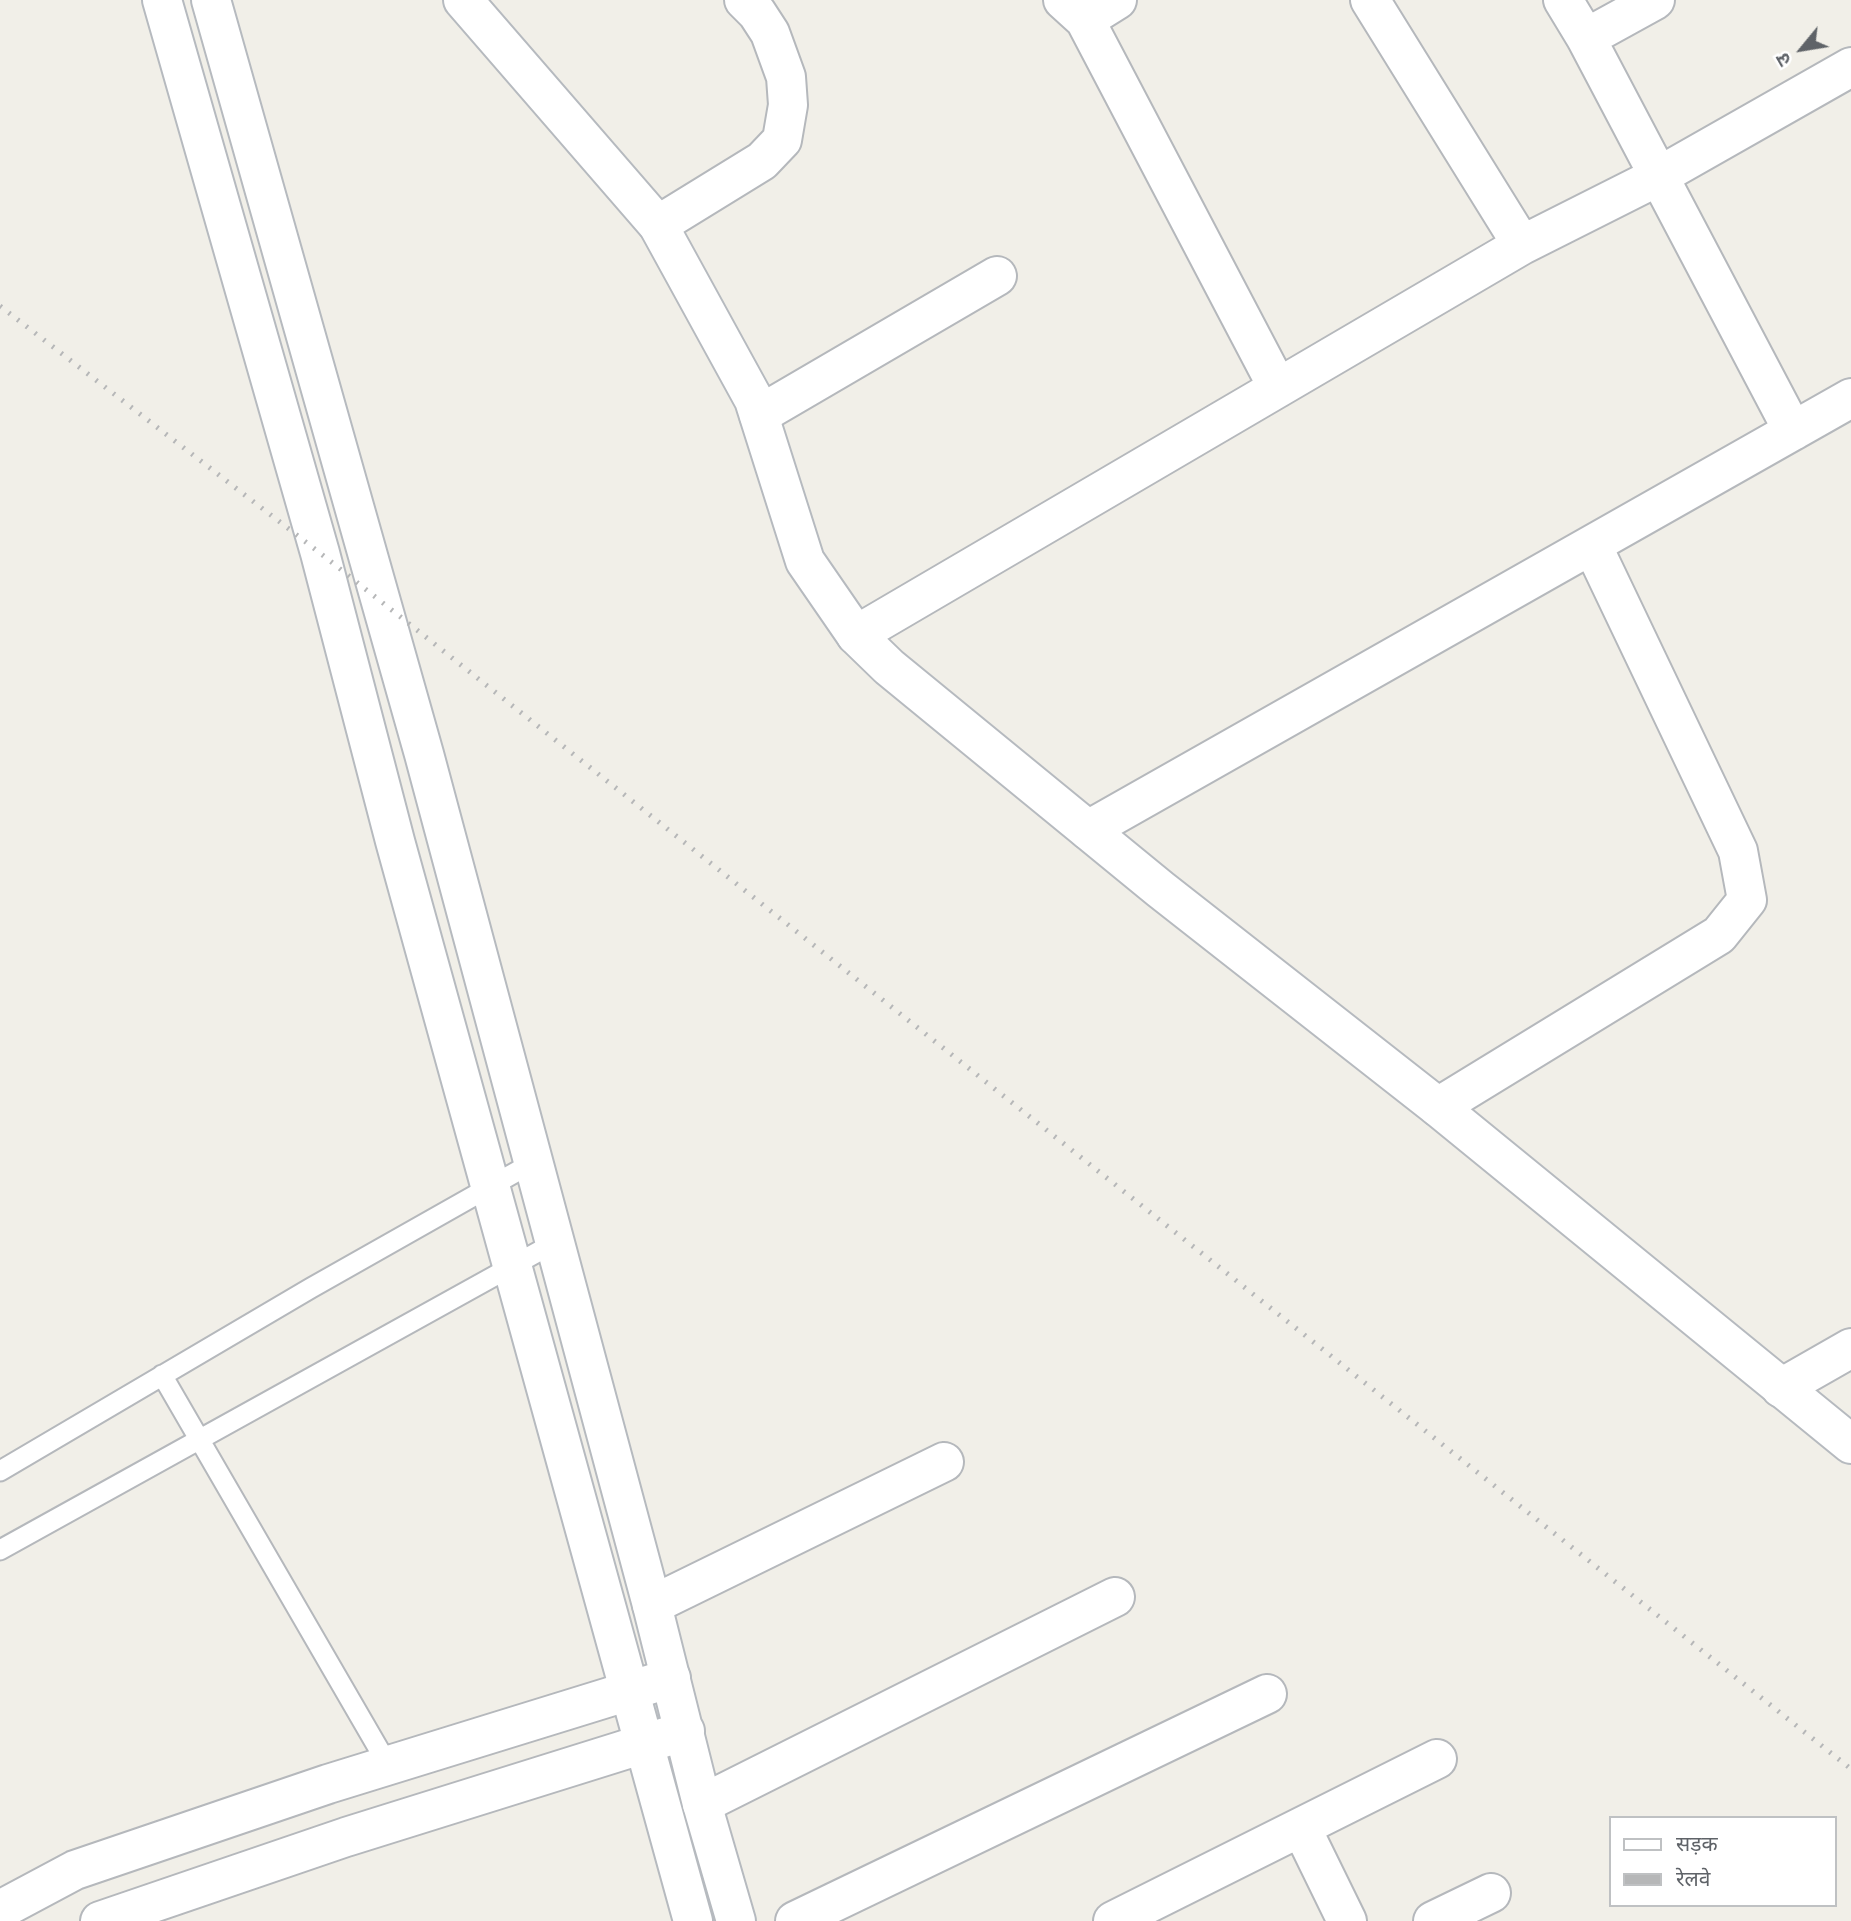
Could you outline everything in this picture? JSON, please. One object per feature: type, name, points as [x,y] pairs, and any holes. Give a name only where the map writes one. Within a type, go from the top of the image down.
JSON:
[{"type":"street","points":[[162,0],[320,553],[395,841],[694,1921]]},
{"type":"street","points":[[211,0],[424,754],[652,1605],[702,1804],[736,1921]]},
{"type":"street","points":[[463,0],[658,225],[754,400],[805,561],[856,635],[889,667],[1160,889],[1438,1107],[1851,1444]]},
{"type":"street","points":[[1117,0],[1074,10],[1278,388]]},
{"type":"street","points":[[1370,0],[1522,245]]},
{"type":"street","points":[[1563,0],[1586,38],[1793,431]]},
{"type":"street","points":[[1586,38],[1655,0]]},
{"type":"street","points":[[658,225],[762,161],[782,140],[788,105],[786,77],[759,4]]},
{"type":"street","points":[[856,635],[1522,245],[1659,176],[1851,67]]},
{"type":"street","points":[[759,415],[998,276]]},
{"type":"street","points":[[1088,830],[1851,398]]},
{"type":"street","points":[[1438,1107],[1719,935],[1747,900],[1738,851],[1592,545]]},
{"type":"street","points":[[1781,1388],[1851,1348]]},
{"type":"street","points":[[652,1605],[944,1462]]},
{"type":"street","points":[[702,1804],[1115,1597]]},
{"type":"street","points":[[0,1910],[75,1870],[388,1765],[671,1678]]},
{"type":"street","points":[[796,1921],[1267,1693]]},
{"type":"street","points":[[100,1921],[346,1837],[685,1731]]},
{"type":"street","points":[[1113,1921],[1437,1759]]},
{"type":"street","points":[[1301,1828],[1347,1921]]},
{"type":"street","points":[[1433,1921],[1491,1892]]},
{"type":"lane","points":[[0,1471],[532,1163]]},
{"type":"lane","points":[[0,1550],[554,1244]]},
{"type":"lane","points":[[162,1375],[388,1765]]},
{"type":"railway","points":[[0,306],[320,553],[1851,1769]]}]
